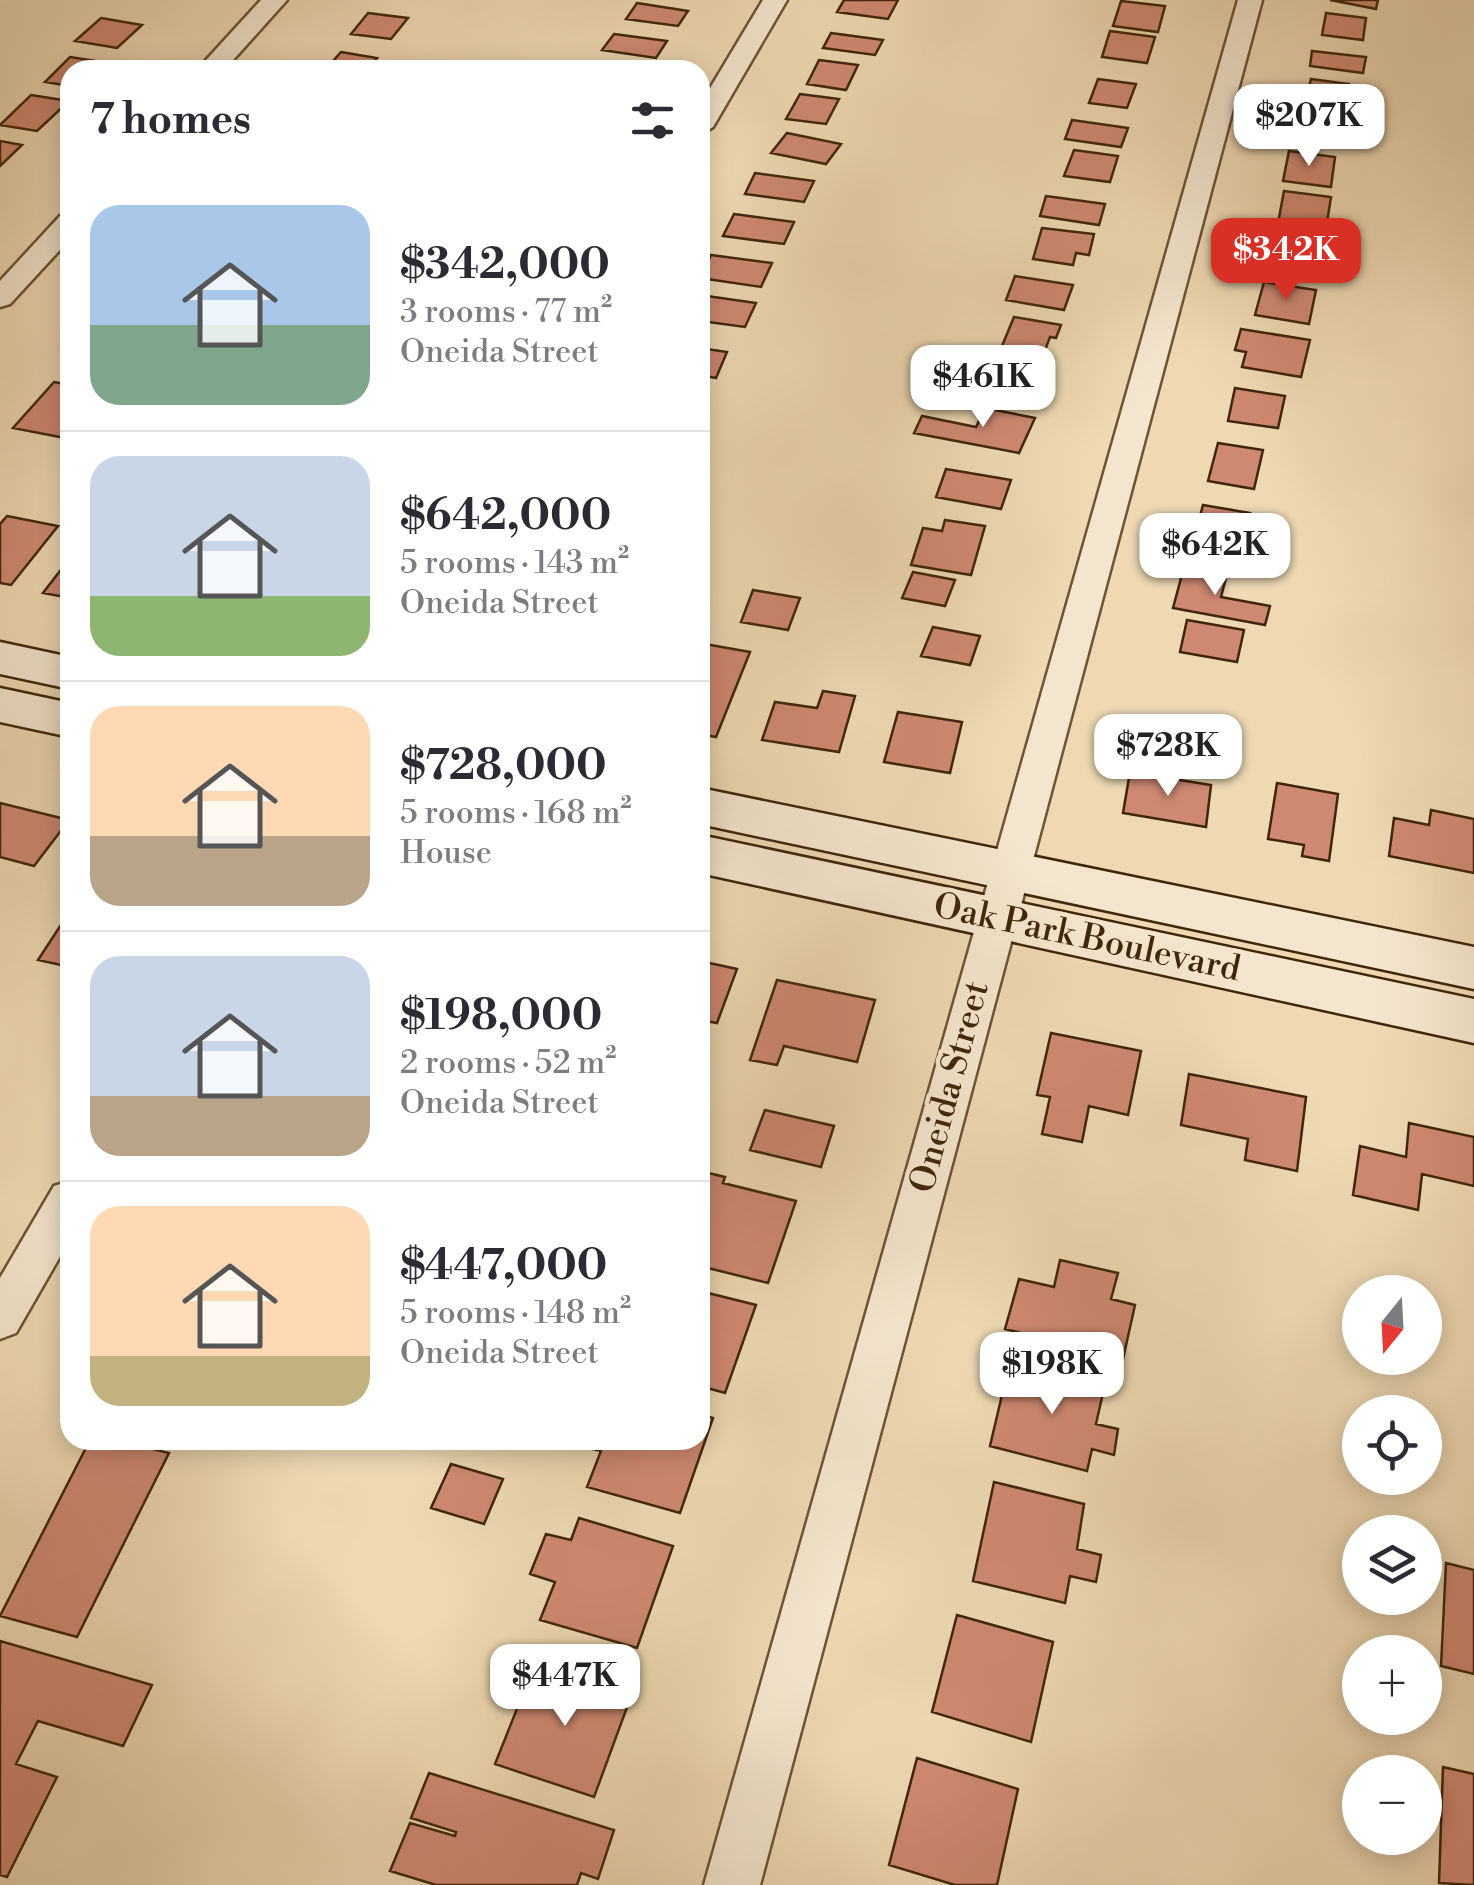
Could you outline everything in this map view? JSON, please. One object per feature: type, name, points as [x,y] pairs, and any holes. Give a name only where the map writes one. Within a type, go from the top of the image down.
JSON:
[{"type":"street","points":[[219,60],[275,0]]},
{"type":"street","points":[[710,111],[776,0]]},
{"type":"street","name":"Oneida Street","points":[[732,1885],[1250,0]]},
{"type":"street","points":[[0,298],[60,233]]},
{"type":"street","points":[[0,658],[60,670]]},
{"type":"street","points":[[0,704],[60,718]]},
{"type":"street","name":"Oak Park Boulevard","points":[[710,809],[1003,894],[1474,1021]]},
{"type":"street","name":"Oak Park Boulevard","points":[[710,855],[1003,894],[1474,968]]},
{"type":"street","points":[[0,1319],[60,1215]]},
{"type":"building","points":[[844,0],[898,0],[888,19],[837,12]]},
{"type":"building","points":[[1330,0],[1378,0],[1376,9]]},
{"type":"building","points":[[1121,1],[1165,6],[1158,32],[1113,26]]},
{"type":"building","points":[[637,3],[688,11],[678,26],[626,19]]},
{"type":"building","points":[[368,13],[408,18],[391,39],[351,34]]},
{"type":"building","points":[[1326,13],[1366,18],[1363,40],[1322,35]]},
{"type":"building","points":[[101,18],[142,25],[117,48],[75,41]]},
{"type":"building","points":[[1110,31],[1155,37],[1147,63],[1102,57]]},
{"type":"building","points":[[831,33],[883,40],[875,55],[823,48]]},
{"type":"building","points":[[614,34],[667,41],[656,58],[602,50]]},
{"type":"building","points":[[1312,51],[1366,57],[1363,73],[1310,66]]},
{"type":"building","points":[[341,52],[377,58],[375,60],[334,60]]},
{"type":"building","points":[[819,60],[858,65],[846,90],[807,84]]},
{"type":"building","points":[[60,67],[60,84],[45,82]]},
{"type":"building","points":[[1098,79],[1136,84],[1127,108],[1089,103]]},
{"type":"building","points":[[1311,79],[1349,84],[1345,107],[1312,102],[1314,93],[1308,92]]},
{"type":"building","points":[[800,94],[839,99],[826,124],[786,119]]},
{"type":"building","points":[[31,95],[60,100],[60,109],[37,131],[0,125]]},
{"type":"building","points":[[1072,120],[1128,128],[1121,147],[1065,139]]},
{"type":"building","points":[[1301,121],[1355,129],[1351,147],[1297,139]]},
{"type":"building","points":[[787,133],[841,144],[826,164],[771,153]]},
{"type":"building","points":[[0,141],[22,145],[0,166]]},
{"type":"building","points":[[1074,150],[1118,156],[1110,182],[1064,176]]},
{"type":"building","points":[[1289,151],[1335,157],[1331,187],[1283,181]]},
{"type":"building","points":[[755,173],[814,181],[804,202],[745,194]]},
{"type":"building","points":[[1284,191],[1331,197],[1326,229],[1278,223]]},
{"type":"building","points":[[1046,196],[1105,204],[1099,225],[1040,216]]},
{"type":"building","points":[[734,214],[794,222],[784,244],[723,236]]},
{"type":"building","points":[[1042,228],[1094,234],[1089,255],[1076,253],[1073,265],[1033,259]]},
{"type":"building","points":[[1271,233],[1326,241],[1319,274],[1264,265]]},
{"type":"building","points":[[710,257],[772,263],[761,287],[710,279]]},
{"type":"building","points":[[1015,276],[1073,285],[1064,310],[1006,300]]},
{"type":"building","points":[[1264,282],[1316,290],[1309,324],[1255,315]]},
{"type":"building","points":[[710,296],[756,303],[745,327],[710,322]]},
{"type":"building","points":[[1014,317],[1061,325],[1056,338],[1050,337],[1044,353],[1002,346]]},
{"type":"building","points":[[1241,329],[1310,340],[1301,377],[1242,367],[1246,352],[1235,350]]},
{"type":"building","points":[[710,349],[727,352],[716,378],[710,377]]},
{"type":"building","points":[[996,360],[1047,369],[1035,403],[968,391],[973,376],[989,379]]},
{"type":"building","points":[[54,382],[60,383],[60,437],[13,428]]},
{"type":"building","points":[[1235,388],[1285,396],[1278,428],[1228,421]]},
{"type":"building","points":[[985,408],[1035,418],[1019,453],[914,433],[922,416],[976,427]]},
{"type":"building","points":[[1218,443],[1263,450],[1254,489],[1208,481]]},
{"type":"building","points":[[946,469],[1011,480],[1001,509],[936,497]]},
{"type":"building","points":[[1203,505],[1250,513],[1240,555],[1192,546]]},
{"type":"building","points":[[7,516],[58,526],[11,585],[0,583],[0,524]]},
{"type":"building","points":[[945,520],[985,526],[971,575],[911,565],[923,528],[942,531]]},
{"type":"building","points":[[1184,567],[1227,574],[1221,597],[1270,606],[1265,625],[1173,608]]},
{"type":"building","points":[[60,571],[60,596],[43,593]]},
{"type":"building","points":[[913,572],[955,580],[945,606],[902,598]]},
{"type":"building","points":[[753,590],[800,598],[788,630],[741,622]]},
{"type":"building","points":[[1187,620],[1244,630],[1237,662],[1180,652]]},
{"type":"building","points":[[933,627],[980,636],[970,665],[921,656]]},
{"type":"building","points":[[710,645],[750,652],[716,737],[710,736]]},
{"type":"building","points":[[823,691],[855,696],[839,752],[762,740],[775,702],[817,708]]},
{"type":"building","points":[[898,712],[962,722],[950,773],[884,762]]},
{"type":"building","points":[[1142,717],[1194,727],[1188,754],[1134,743]]},
{"type":"building","points":[[1130,772],[1211,785],[1206,827],[1123,813]]},
{"type":"building","points":[[1277,783],[1338,794],[1329,861],[1302,856],[1304,845],[1268,839]]},
{"type":"building","points":[[0,803],[60,818],[60,832],[34,866],[0,857]]},
{"type":"building","points":[[1431,810],[1474,819],[1474,873],[1389,856],[1394,818],[1429,825]]},
{"type":"building","points":[[60,926],[60,965],[38,960]]},
{"type":"building","points":[[710,963],[737,969],[717,1023],[710,1022]]},
{"type":"building","points":[[777,980],[875,1000],[857,1062],[784,1046],[777,1065],[750,1060]]},
{"type":"building","points":[[1051,1033],[1141,1051],[1128,1115],[1089,1106],[1082,1142],[1042,1134],[1050,1097],[1037,1095]]},
{"type":"building","points":[[1189,1074],[1306,1097],[1297,1171],[1245,1160],[1248,1139],[1181,1125]]},
{"type":"building","points":[[765,1110],[834,1126],[821,1167],[750,1150]]},
{"type":"building","points":[[1409,1123],[1474,1137],[1474,1186],[1422,1174],[1418,1210],[1353,1195],[1360,1146],[1406,1157]]},
{"type":"building","points":[[710,1173],[725,1177],[723,1183],[796,1201],[768,1283],[710,1268]]},
{"type":"building","points":[[1060,1260],[1118,1273],[1111,1299],[1135,1305],[1123,1359],[1005,1329],[1019,1279],[1054,1287]]},
{"type":"building","points":[[710,1294],[756,1305],[725,1393],[710,1389]]},
{"type":"building","points":[[1010,1361],[1105,1384],[1096,1424],[1118,1429],[1114,1455],[1092,1449],[1087,1471],[990,1446]]},
{"type":"building","points":[[85,1450],[169,1453],[77,1637],[0,1616]]},
{"type":"building","points":[[597,1450],[702,1450],[680,1513],[587,1487],[601,1451]]},
{"type":"building","points":[[451,1464],[503,1479],[484,1524],[431,1508]]},
{"type":"building","points":[[994,1482],[1084,1504],[1077,1549],[1101,1555],[1096,1582],[1070,1576],[1065,1603],[973,1581]]},
{"type":"building","points":[[579,1518],[673,1546],[637,1648],[540,1620],[555,1582],[530,1574],[546,1534],[571,1540]]},
{"type":"building","points":[[1446,1563],[1474,1570],[1474,1674],[1442,1666]]},
{"type":"building","points":[[957,1615],[1053,1642],[1031,1742],[932,1712]]},
{"type":"building","points":[[0,1641],[152,1685],[123,1746],[38,1721],[16,1764],[57,1777],[7,1877],[0,1875]]},
{"type":"building","points":[[536,1661],[633,1691],[594,1797],[495,1764]]},
{"type":"building","points":[[917,1758],[1018,1789],[997,1885],[955,1885],[889,1865]]},
{"type":"building","points":[[1443,1767],[1474,1774],[1474,1885],[1439,1883]]},
{"type":"building","points":[[429,1773],[614,1830],[598,1879],[581,1873],[577,1885],[436,1885],[390,1871],[410,1823],[455,1836],[456,1832],[411,1818]]}]
